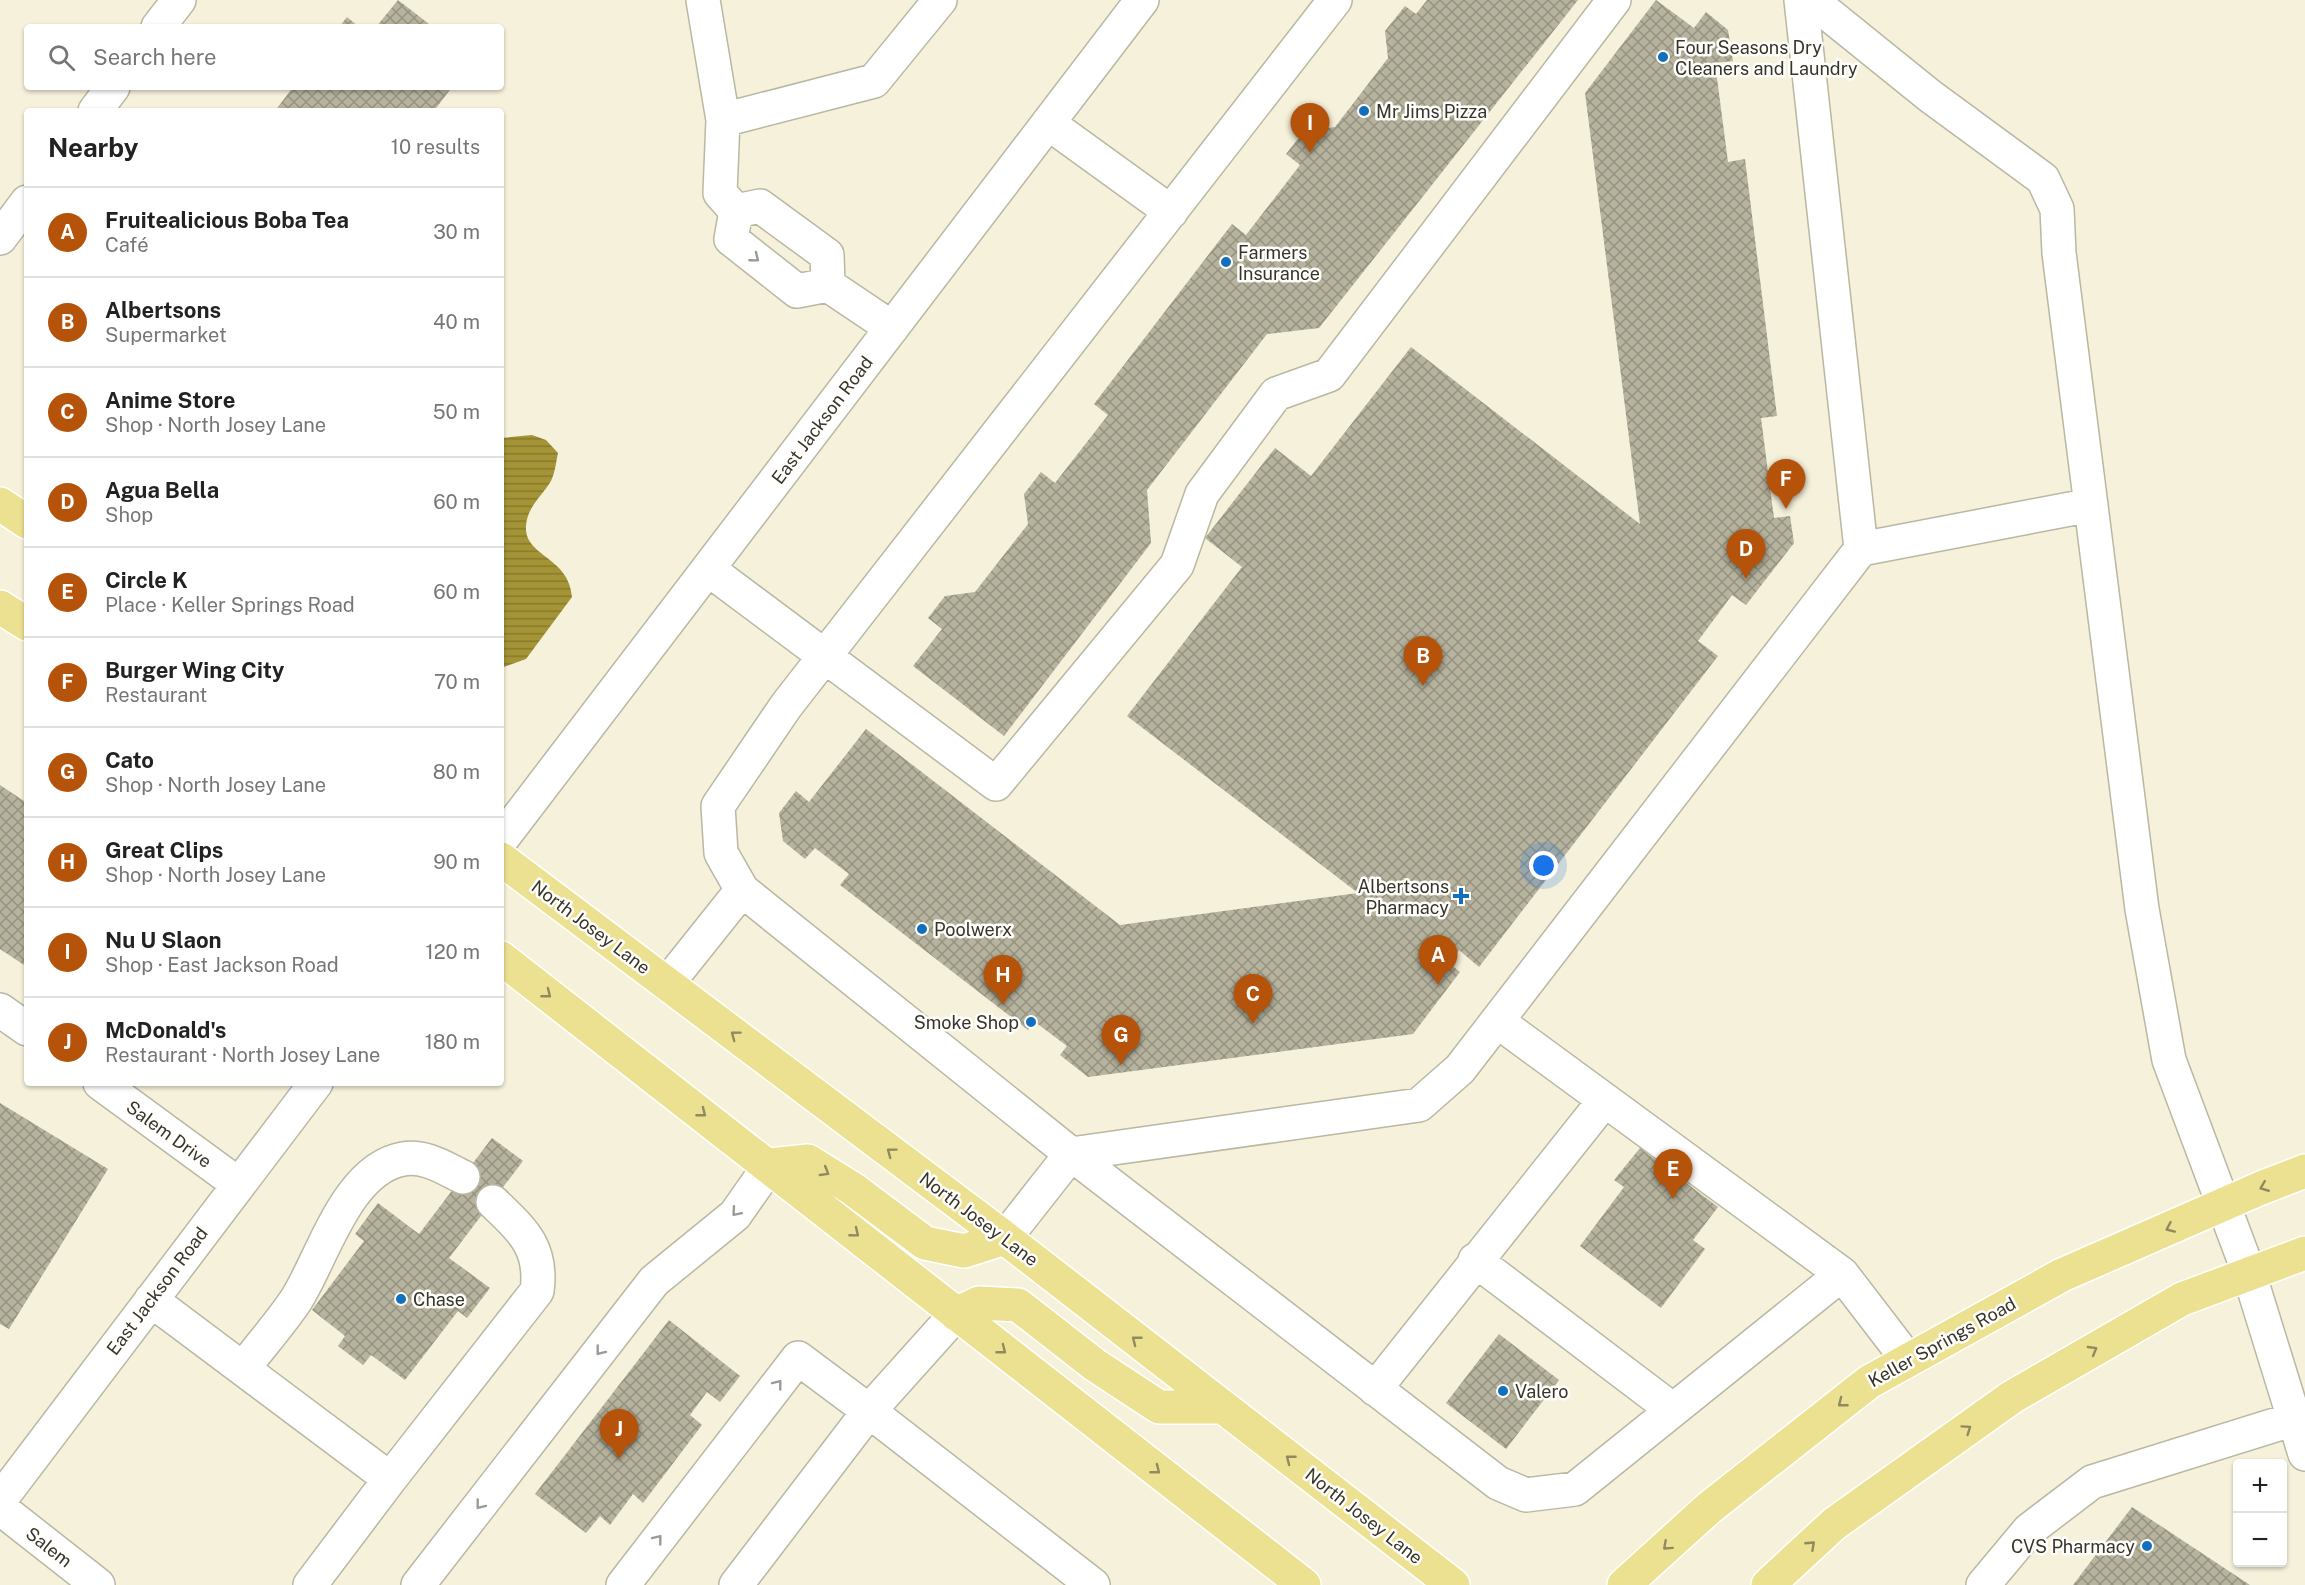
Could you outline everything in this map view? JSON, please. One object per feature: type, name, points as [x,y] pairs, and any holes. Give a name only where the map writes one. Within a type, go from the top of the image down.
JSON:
[{"type":"main road","points":[[0,504],[24,520]]},
{"type":"main road","points":[[0,607],[24,622]]},
{"type":"main road","name":"North Josey Lane","points":[[504,861],[1005,1238],[1453,1585]]},
{"type":"main road","points":[[504,960],[770,1165],[956,1314],[1304,1585]]},
{"type":"main road","points":[[770,1165],[808,1161],[853,1189],[925,1243],[964,1251],[1005,1238]]},
{"type":"main road","name":"Keller Springs Road","points":[[1624,1585],[1710,1508],[1869,1382],[2062,1275],[2305,1171]]},
{"type":"main road","points":[[1768,1585],[1833,1524],[2012,1397],[2182,1299],[2305,1253]]},
{"type":"main road","points":[[956,1314],[979,1303],[1017,1305],[1095,1365],[1159,1407],[1223,1407]]},
{"type":"street","points":[[160,24],[179,0]]},
{"type":"street","points":[[703,0],[723,120],[720,194],[736,211]]},
{"type":"street","points":[[723,120],[874,81],[940,0]]},
{"type":"street","name":"East Jackson Road","points":[[504,836],[1142,0]]},
{"type":"street","points":[[1335,0],[786,706],[718,806],[721,853],[742,890],[1071,1154],[1498,1484],[1526,1496],[1575,1489],[1842,1274]]},
{"type":"street","points":[[708,569],[824,658],[996,784],[1177,565],[1202,494],[1276,394],[1329,375],[1614,0]]},
{"type":"street","points":[[1801,0],[1862,549]]},
{"type":"street","points":[[1811,0],[1930,96],[2043,179],[2057,209],[2059,253],[2142,909],[2169,1060],[2224,1204],[2296,1406],[2305,1454]]},
{"type":"street","points":[[97,108],[111,90]]},
{"type":"street","points":[[1048,123],[1171,212]]},
{"type":"street","points":[[0,238],[24,206]]},
{"type":"street","points":[[736,211],[760,206],[827,255],[828,285]]},
{"type":"street","points":[[736,211],[731,239],[797,291],[828,285],[892,328]]},
{"type":"street","points":[[1005,1238],[1071,1154],[1419,1105],[1460,1069],[1862,549],[2091,505]]},
{"type":"street","points":[[667,984],[742,890]]},
{"type":"street","points":[[0,1010],[24,1027]]},
{"type":"street","points":[[1497,1021],[1842,1274],[1908,1360]]},
{"type":"street","name":"Salem Drive","points":[[104,1086],[238,1184]]},
{"type":"street","name":"East Jackson Road","points":[[0,1500],[314,1086]]},
{"type":"street","points":[[1375,1389],[1475,1260],[1604,1101]]},
{"type":"street","points":[[243,1369],[297,1299],[325,1240],[343,1209],[362,1185],[381,1168],[402,1159],[423,1159],[463,1177]]},
{"type":"street","points":[[417,1585],[654,1281],[735,1215],[770,1165]]},
{"type":"street","points":[[310,1585],[537,1291],[540,1270],[533,1248],[519,1227],[493,1202]]},
{"type":"street","points":[[1475,1260],[1673,1410]]},
{"type":"street","points":[[151,1300],[390,1479]]},
{"type":"street","points":[[736,1585],[868,1411],[956,1314]]},
{"type":"street","points":[[623,1585],[798,1358],[1093,1585]]},
{"type":"street","points":[[1983,1585],[2029,1530],[2092,1482],[2296,1406]]},
{"type":"street","name":"Salem","points":[[0,1508],[98,1585]]},
{"type":"shaded area","points":[[532,435],[546,440],[558,453],[551,481],[535,502],[526,526],[527,536],[532,544],[563,573],[569,583],[572,597],[526,659],[504,667],[504,438]]},
{"type":"building","points":[[398,0],[429,24],[378,24]]},
{"type":"building","points":[[1427,0],[1578,0],[1319,328],[1267,334],[1147,490],[1151,543],[1004,736],[913,666],[942,629],[928,618],[945,596],[975,592],[1028,524],[1024,494],[1041,472],[1055,483],[1108,415],[1094,404],[1232,224],[1246,235],[1300,165],[1286,154],[1304,131],[1335,127],[1388,58],[1385,31],[1405,6],[1416,14]]},
{"type":"building","points":[[1656,0],[1694,28],[1706,12],[1728,30],[1733,61],[1715,63],[1728,162],[1745,159],[1777,416],[1761,418],[1774,518],[1790,516],[1794,543],[1746,605],[1732,595],[1698,641],[1718,656],[1479,967],[1459,950],[1449,963],[1460,972],[1413,1034],[1088,1077],[1060,1055],[1067,1046],[1035,1022],[1028,1030],[840,885],[849,874],[815,848],[805,859],[783,841],[779,813],[796,791],[809,802],[866,729],[1120,925],[1358,893],[1127,716],[1242,567],[1205,538],[1275,448],[1311,476],[1411,347],[1640,524],[1585,93]]},
{"type":"building","points":[[347,17],[355,24],[341,24]]},
{"type":"building","points":[[291,90],[450,90],[436,108],[277,108]]},
{"type":"building","points":[[0,785],[24,801],[24,965],[0,949]]},
{"type":"building","points":[[0,1103],[108,1169],[9,1329],[0,1324]]},
{"type":"building","name":"Chase","points":[[492,1138],[523,1161],[449,1258],[490,1288],[467,1318],[458,1311],[405,1380],[371,1355],[363,1365],[338,1346],[345,1336],[312,1310],[364,1241],[355,1234],[378,1203],[419,1234]]},
{"type":"building","points":[[1640,1148],[1718,1207],[1693,1240],[1705,1249],[1661,1308],[1580,1246],[1624,1187],[1614,1180]]},
{"type":"building","points":[[669,1320],[740,1376],[720,1402],[707,1392],[690,1415],[702,1425],[643,1503],[633,1494],[610,1525],[600,1516],[586,1533],[535,1494]]},
{"type":"building","name":"Valero","points":[[1499,1334],[1559,1380],[1506,1449],[1446,1403]]},
{"type":"building","name":"CVS Pharmacy","points":[[2132,1507],[2250,1585],[2073,1585]]},
{"type":"place","name":"Four Seasons Dry Cleaners and Laundry","points":[[1663,57]]},
{"type":"place","name":"Mr Jims Pizza","points":[[1364,111]]},
{"type":"place","name":"Nu U Slaon","points":[[1310,153]]},
{"type":"place","name":"Farmers Insurance","points":[[1226,262]]},
{"type":"place","name":"Burger Wing City","points":[[1786,509]]},
{"type":"place","name":"Agua Bella","points":[[1746,579]]},
{"type":"place","name":"Albertsons","points":[[1423,686]]},
{"type":"place","name":"Albertsons Pharmacy","points":[[1461,896]]},
{"type":"place","name":"Poolwerx","points":[[922,929]]},
{"type":"place","name":"Fruitealicious Boba Tea","points":[[1438,985]]},
{"type":"place","name":"Great Clips","points":[[1003,1005]]},
{"type":"place","name":"Smoke Shop","points":[[1031,1022]]},
{"type":"place","name":"Anime Store","points":[[1253,1024]]},
{"type":"place","name":"Cato","points":[[1121,1065]]},
{"type":"place","name":"Circle K","points":[[1673,1199]]},
{"type":"place","name":"Chase","points":[[401,1299]]},
{"type":"place","name":"Valero","points":[[1503,1391]]},
{"type":"place","name":"McDonald's","points":[[619,1459]]},
{"type":"place","name":"CVS Pharmacy","points":[[2147,1546]]}]
